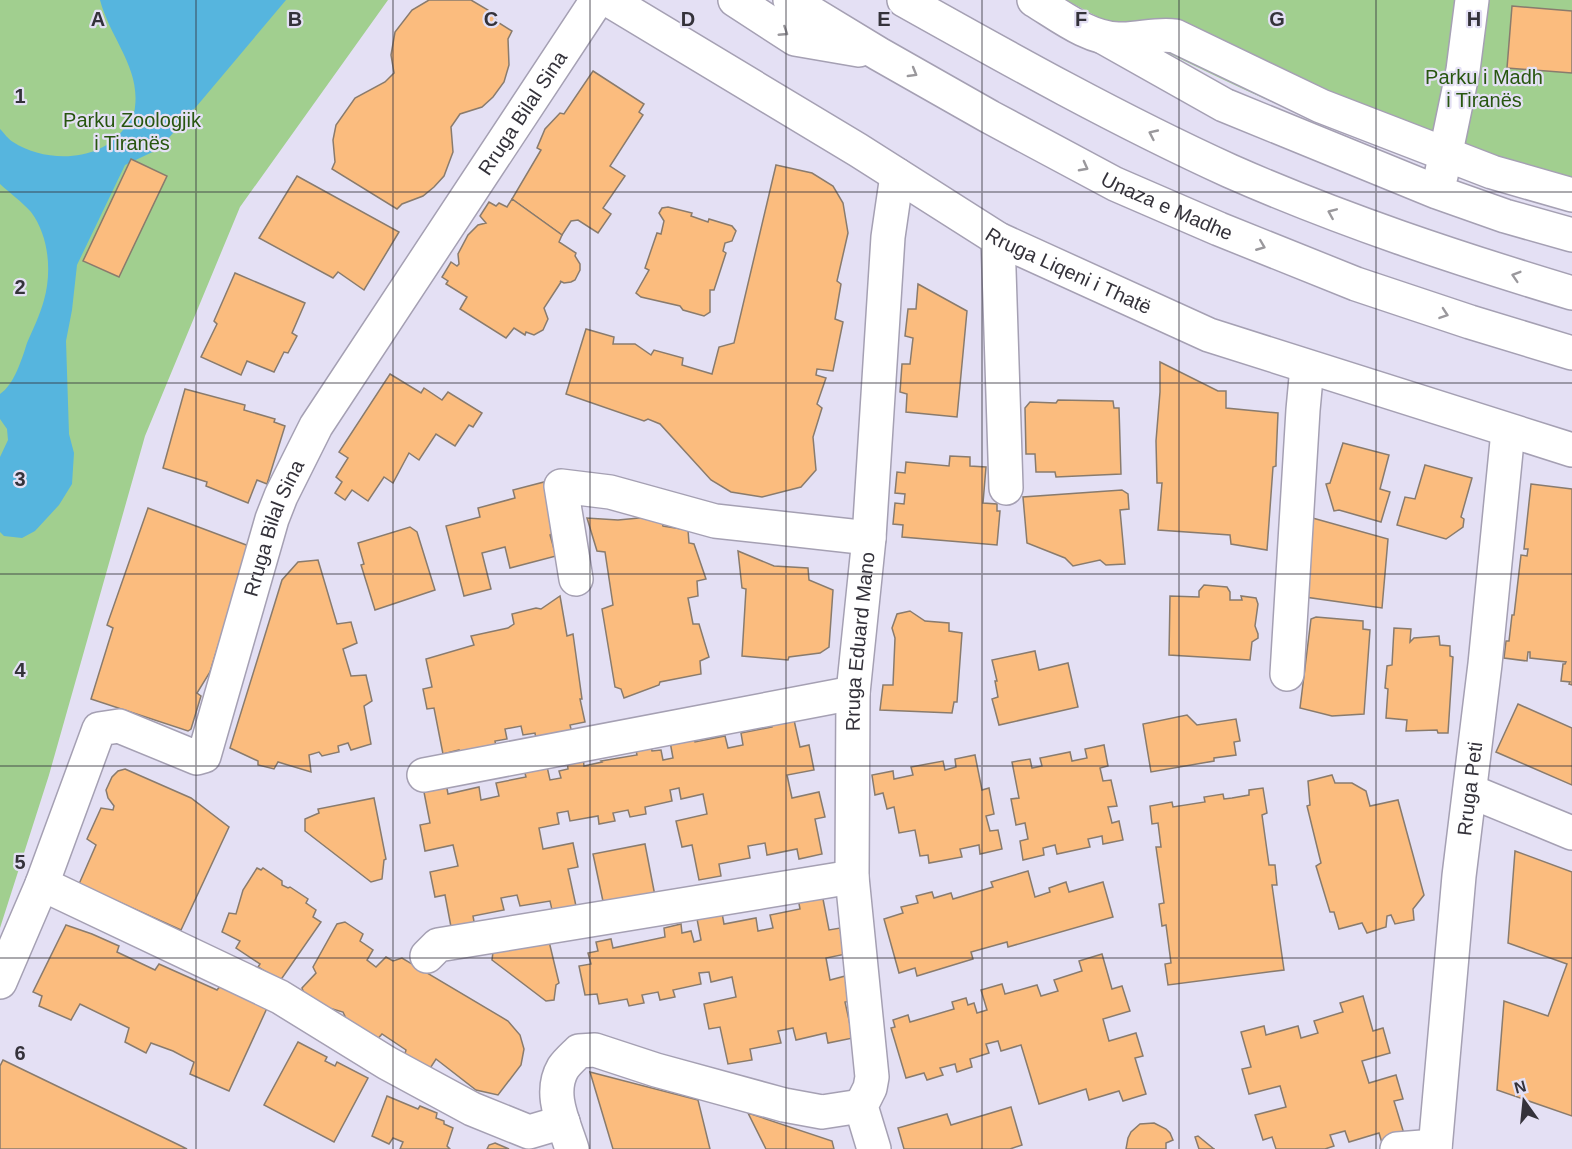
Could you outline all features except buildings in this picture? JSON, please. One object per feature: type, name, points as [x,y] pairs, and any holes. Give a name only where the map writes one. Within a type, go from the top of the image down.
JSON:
[{"type":"main road","name":"Rruga Bilal Sina","points":[[0,982],[42,884],[99,729],[119,726],[197,758],[204,756],[272,519],[316,426],[597,0]]},
{"type":"main road","name":"Rruga Liqeni i Thatë","points":[[609,0],[858,150],[998,239],[1209,335],[1572,450]]},
{"type":"main road","points":[[735,0],[795,39],[879,54]]},
{"type":"main road","name":"Unaza e Madhe","points":[[790,0],[990,117],[1115,184],[1356,284],[1572,353]]},
{"type":"main road","points":[[904,0],[1023,68],[1231,171],[1343,218],[1442,253],[1572,293]]},
{"type":"main road","points":[[938,0],[964,33]]},
{"type":"main road","points":[[1034,0],[1079,27],[1100,36],[1224,105],[1437,192],[1505,216],[1572,235]]},
{"type":"main road","points":[[1437,192],[1463,70],[1472,0]]},
{"type":"main road","points":[[1100,36],[1115,39],[1133,39],[1162,34],[1175,36],[1321,106],[1492,172],[1572,195]]},
{"type":"main road","name":"Rruga Eduard Mano","points":[[861,1106],[870,1088],[871,1061],[852,877],[853,693],[869,538],[888,237],[897,176]]},
{"type":"main road","points":[[998,239],[1006,488]]},
{"type":"main road","points":[[1287,674],[1307,367]]},
{"type":"main road","name":"Rruga Peti","points":[[1435,1148],[1459,876],[1508,431]]},
{"type":"main road","points":[[576,579],[561,486],[610,492],[715,521],[869,538]]},
{"type":"main road","points":[[424,775],[853,693]]},
{"type":"main road","points":[[1470,791],[1572,833]]},
{"type":"main road","points":[[427,956],[438,945],[852,877]]},
{"type":"main road","points":[[42,884],[280,997],[387,1063],[472,1109],[530,1132],[568,1135],[557,1105],[558,1083],[564,1067],[579,1051],[595,1050],[656,1070],[784,1105],[822,1112],[861,1106],[874,1149]]},
{"type":"main road","points":[[1398,1149],[1435,1148]]},
{"type":"green space","name":"Parku Zoologjik i Tiranës","points":[[0,0],[388,0],[240,207],[145,436],[49,775],[0,928]]},
{"type":"green space","name":"Parku i Madh i Tiranës","points":[[1066,0],[1572,0],[1572,207],[1426,163],[1362,140],[1276,104],[1191,64]]},
{"type":"water","points":[[100,0],[286,0],[159,149],[125,165],[77,265],[66,341],[69,434],[74,453],[72,484],[59,505],[35,531],[22,538],[4,536],[0,532],[0,457],[8,440],[7,429],[0,419],[0,394],[17,371],[40,311],[48,278],[48,266],[45,243],[37,222],[31,212],[0,184],[0,129],[11,141],[26,149],[41,154],[72,156],[102,147],[115,139],[125,127],[135,110],[133,79]]}]
